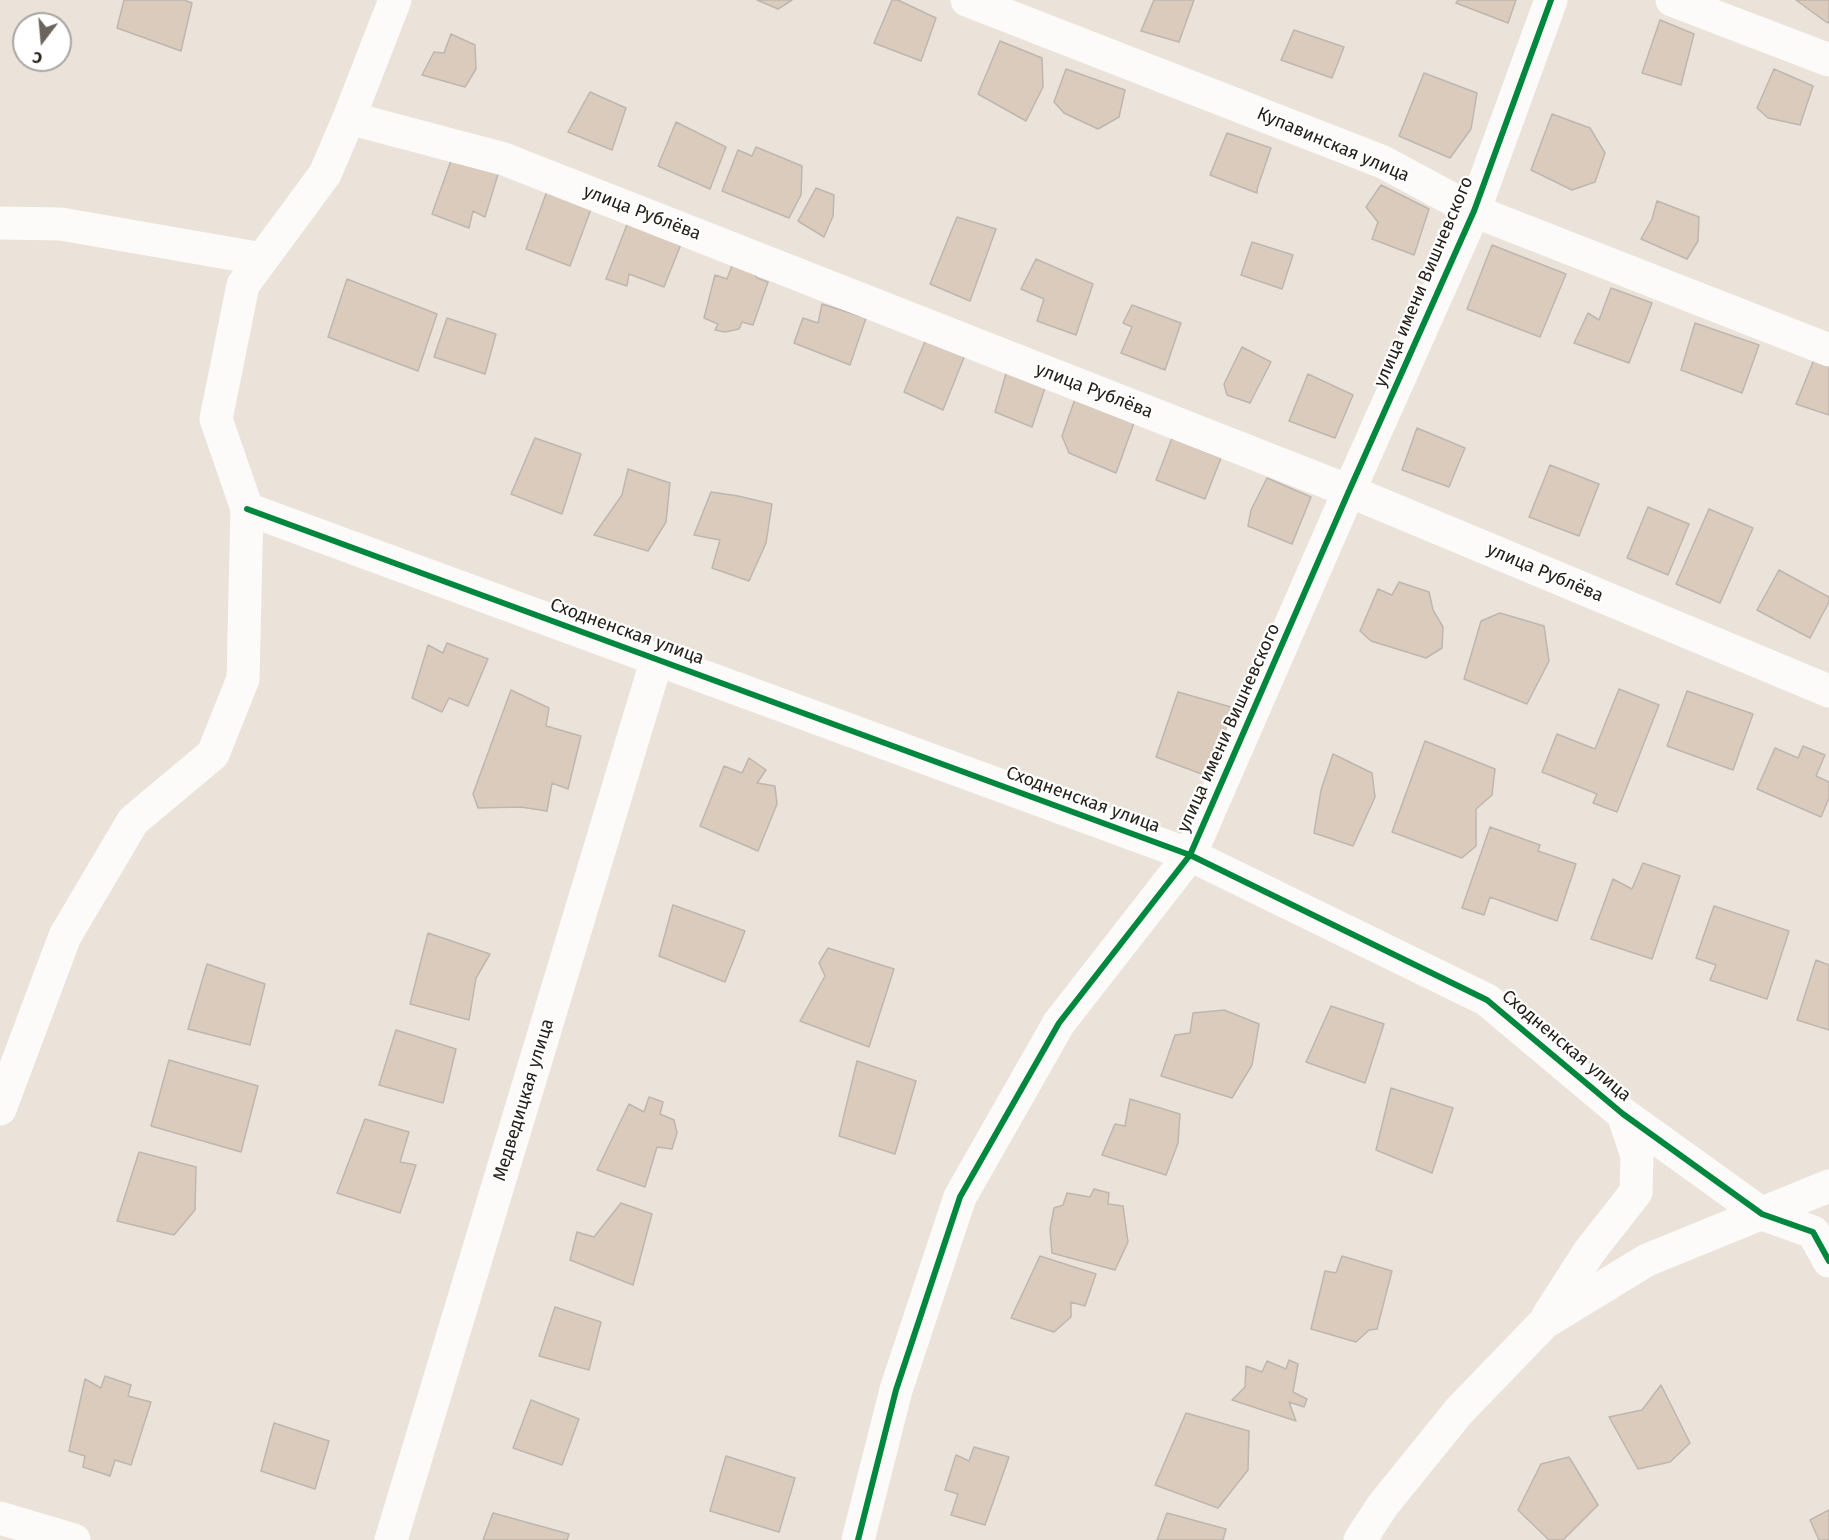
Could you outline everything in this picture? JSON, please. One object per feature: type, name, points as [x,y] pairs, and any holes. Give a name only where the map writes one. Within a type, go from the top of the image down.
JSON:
[{"type":"street","points":[[2,1102],[71,926],[133,821],[213,754],[243,679],[247,509],[216,419],[243,285],[325,174],[395,0]]},
{"type":"street","name":"Купавинская улица","points":[[967,0],[1383,162],[1474,212],[1829,350]]},
{"type":"street","name":"улица имени Вишневского","points":[[858,1540],[896,1390],[960,1197],[1059,1023],[1190,855],[1474,212],[1551,0]]},
{"type":"street","points":[[1672,0],[1829,60]]},
{"type":"street","name":"улица Рублёва","points":[[349,118],[504,159],[1349,491],[1829,691]]},
{"type":"street","points":[[0,223],[61,224],[262,259]]},
{"type":"street","name":"Сходненская улица","points":[[247,509],[1190,855],[1486,1000],[1623,1114],[1762,1214],[1813,1232],[1829,1261]]},
{"type":"street","name":"Медведицкая улица","points":[[391,1540],[657,659]]},
{"type":"street","points":[[1360,1540],[1383,1505],[1459,1411],[1544,1323],[1589,1252],[1636,1192],[1637,1156],[1623,1114]]},
{"type":"street","points":[[1544,1323],[1647,1260],[1829,1186]]},
{"type":"street","points":[[0,1518],[74,1540]]},
{"type":"building","points":[[124,0],[184,0],[192,3],[181,51],[117,28]]},
{"type":"building","points":[[757,0],[792,0],[778,9]]},
{"type":"building","points":[[892,0],[898,0],[936,18],[921,61],[874,43]]},
{"type":"building","points":[[1154,0],[1194,0],[1179,42],[1141,31]]},
{"type":"building","points":[[1458,0],[1516,0],[1508,23],[1456,3]]},
{"type":"building","points":[[1796,0],[1829,0],[1829,23],[1826,22]]},
{"type":"building","points":[[1660,20],[1694,34],[1681,85],[1642,73]]},
{"type":"building","points":[[1294,30],[1344,47],[1332,78],[1281,60]]},
{"type":"building","points":[[451,34],[475,45],[476,69],[465,87],[422,75],[434,52],[444,53]]},
{"type":"building","points":[[1000,41],[1042,58],[1043,87],[1026,121],[978,94]]},
{"type":"building","points":[[1066,69],[1125,90],[1119,117],[1098,129],[1064,113],[1054,102]]},
{"type":"building","points":[[1774,69],[1813,86],[1800,125],[1768,118],[1757,108]]},
{"type":"building","points":[[1424,73],[1477,93],[1471,129],[1450,158],[1399,136]]},
{"type":"building","points":[[590,92],[626,108],[612,150],[568,132]]},
{"type":"building","points":[[1552,114],[1590,128],[1605,153],[1595,182],[1572,190],[1531,170]]},
{"type":"building","points":[[676,122],[726,147],[710,189],[658,166]]},
{"type":"building","points":[[1227,133],[1271,148],[1257,193],[1210,175]]},
{"type":"building","points":[[756,147],[802,166],[801,195],[789,218],[722,191],[738,150],[752,156]]},
{"type":"building","points":[[454,152],[499,171],[485,217],[473,211],[469,228],[432,214]]},
{"type":"building","points":[[1381,185],[1429,209],[1414,255],[1372,239],[1378,222],[1366,207]]},
{"type":"building","points":[[816,188],[834,195],[833,216],[824,237],[798,221]]},
{"type":"building","points":[[547,191],[591,209],[570,266],[526,249]]},
{"type":"building","points":[[1657,201],[1699,217],[1698,241],[1687,259],[1641,239],[1652,219]]},
{"type":"building","points":[[957,217],[996,229],[970,301],[930,284]]},
{"type":"building","points":[[628,222],[681,244],[664,287],[629,274],[627,286],[606,279]]},
{"type":"building","points":[[1252,242],[1293,255],[1282,289],[1241,275]]},
{"type":"building","points":[[1492,245],[1566,274],[1540,337],[1467,309]]},
{"type":"building","points":[[1036,259],[1093,284],[1076,335],[1037,321],[1044,299],[1021,289]]},
{"type":"building","points":[[733,263],[752,269],[757,278],[768,282],[753,325],[742,322],[739,329],[725,332],[715,330],[718,324],[704,318],[715,275],[727,279]]},
{"type":"building","points":[[347,279],[437,314],[418,371],[328,337]]},
{"type":"building","points":[[1611,288],[1652,303],[1629,363],[1574,343],[1588,313],[1599,320]]},
{"type":"building","points":[[822,304],[866,318],[850,365],[794,343],[803,318],[818,323]]},
{"type":"building","points":[[1132,305],[1181,323],[1165,370],[1121,353],[1132,327],[1123,323]]},
{"type":"building","points":[[447,318],[496,334],[485,374],[434,357]]},
{"type":"building","points":[[1695,323],[1759,345],[1742,393],[1681,370]]},
{"type":"building","points":[[926,339],[965,355],[943,410],[904,392]]},
{"type":"building","points":[[1242,347],[1271,362],[1250,403],[1227,395],[1224,384]]},
{"type":"building","points":[[1815,357],[1829,363],[1829,415],[1796,404]]},
{"type":"building","points":[[1007,370],[1046,385],[1032,427],[995,412]]},
{"type":"building","points":[[1308,374],[1353,395],[1335,438],[1289,421]]},
{"type":"building","points":[[1075,399],[1134,423],[1116,473],[1069,453],[1062,436]]},
{"type":"building","points":[[1417,428],[1465,448],[1449,487],[1402,470]]},
{"type":"building","points":[[535,438],[581,454],[562,514],[511,494]]},
{"type":"building","points":[[1172,438],[1221,458],[1205,499],[1156,480]]},
{"type":"building","points":[[1550,465],[1599,484],[1579,536],[1529,517]]},
{"type":"building","points":[[628,469],[670,483],[666,522],[648,551],[594,535],[622,495]]},
{"type":"building","points":[[1267,478],[1311,497],[1292,544],[1248,526],[1251,510]]},
{"type":"building","points":[[711,492],[772,504],[766,543],[749,581],[712,568],[720,540],[694,535]]},
{"type":"building","points":[[1648,507],[1689,524],[1668,575],[1627,558]]},
{"type":"building","points":[[1709,509],[1753,528],[1720,603],[1676,584]]},
{"type":"building","points":[[1779,570],[1829,597],[1829,602],[1810,638],[1757,610]]},
{"type":"building","points":[[1399,582],[1429,592],[1433,610],[1443,627],[1442,648],[1426,658],[1371,641],[1360,631],[1378,589],[1392,595]]},
{"type":"building","points":[[1500,613],[1544,626],[1549,661],[1527,704],[1464,679],[1481,621]]},
{"type":"building","points":[[447,643],[488,659],[468,706],[449,698],[442,712],[412,698],[428,645],[443,653]]},
{"type":"building","points":[[1619,689],[1659,705],[1617,812],[1593,803],[1597,794],[1542,772],[1557,734],[1595,749]]},
{"type":"building","points":[[511,690],[549,708],[546,726],[581,736],[568,789],[552,783],[547,811],[521,807],[478,808],[473,794]]},
{"type":"building","points":[[1687,691],[1753,714],[1733,770],[1667,746]]},
{"type":"building","points":[[1178,692],[1231,707],[1226,743],[1210,777],[1156,757]]},
{"type":"building","points":[[1425,741],[1495,769],[1492,795],[1476,809],[1476,846],[1462,858],[1392,832]]},
{"type":"building","points":[[1803,746],[1825,755],[1816,776],[1829,782],[1829,798],[1821,817],[1757,789],[1775,748],[1798,758]]},
{"type":"building","points":[[1333,754],[1372,773],[1375,797],[1353,846],[1314,833],[1321,790]]},
{"type":"building","points":[[749,758],[766,770],[757,783],[775,786],[777,804],[758,851],[700,826],[724,766],[742,773]]},
{"type":"building","points":[[1490,827],[1540,845],[1538,851],[1576,864],[1557,921],[1490,897],[1484,915],[1462,908]]},
{"type":"building","points":[[1643,863],[1680,876],[1652,959],[1591,939],[1613,879],[1632,889]]},
{"type":"building","points":[[673,905],[745,931],[725,982],[659,956]]},
{"type":"building","points":[[1714,906],[1789,931],[1767,999],[1710,980],[1716,965],[1696,958]]},
{"type":"building","points":[[428,933],[490,954],[476,978],[469,1020],[410,1004]]},
{"type":"building","points":[[828,948],[894,969],[869,1047],[800,1021],[825,976],[819,963]]},
{"type":"building","points":[[1816,960],[1829,965],[1829,1030],[1797,1020]]},
{"type":"building","points":[[207,964],[265,984],[250,1045],[188,1029]]},
{"type":"building","points":[[1331,1006],[1384,1024],[1365,1083],[1306,1062]]},
{"type":"building","points":[[1224,1010],[1259,1024],[1252,1065],[1232,1098],[1161,1076],[1175,1035],[1190,1033],[1193,1013]]},
{"type":"building","points":[[396,1030],[456,1049],[443,1103],[379,1085]]},
{"type":"building","points":[[169,1060],[258,1086],[241,1152],[151,1126]]},
{"type":"building","points":[[857,1061],[916,1081],[895,1154],[839,1136]]},
{"type":"building","points":[[1391,1088],[1453,1108],[1432,1173],[1376,1150]]},
{"type":"building","points":[[649,1097],[663,1102],[660,1114],[674,1120],[677,1133],[672,1149],[657,1147],[645,1187],[597,1170],[629,1104],[644,1112]]},
{"type":"building","points":[[1130,1099],[1180,1114],[1178,1143],[1166,1175],[1102,1155],[1115,1124],[1125,1126]]},
{"type":"building","points":[[365,1119],[409,1132],[400,1162],[416,1165],[400,1213],[337,1193]]},
{"type":"building","points":[[139,1152],[196,1167],[195,1210],[174,1235],[117,1221]]},
{"type":"building","points":[[1094,1189],[1109,1193],[1108,1204],[1123,1206],[1128,1242],[1115,1270],[1052,1253],[1050,1229],[1054,1208],[1063,1205],[1067,1193],[1090,1197]]},
{"type":"building","points":[[621,1203],[652,1214],[633,1285],[570,1260],[577,1232],[594,1237]]},
{"type":"building","points":[[1040,1256],[1096,1274],[1085,1306],[1071,1302],[1071,1317],[1054,1332],[1011,1318]]},
{"type":"building","points":[[1342,1256],[1392,1271],[1377,1329],[1369,1330],[1356,1342],[1311,1329],[1325,1271],[1336,1273]]},
{"type":"building","points":[[555,1307],[601,1322],[589,1370],[539,1356]]},
{"type":"building","points":[[1289,1360],[1298,1364],[1293,1392],[1307,1399],[1304,1407],[1289,1402],[1296,1421],[1232,1400],[1245,1387],[1246,1366],[1262,1372],[1267,1361],[1286,1369]]},
{"type":"building","points":[[105,1376],[131,1385],[128,1396],[151,1402],[131,1465],[115,1460],[110,1476],[83,1467],[85,1456],[69,1451],[85,1379],[101,1388]]},
{"type":"building","points":[[1661,1385],[1690,1443],[1670,1462],[1638,1469],[1609,1417],[1642,1410]]},
{"type":"building","points":[[531,1400],[579,1419],[562,1465],[513,1448]]},
{"type":"building","points":[[1186,1413],[1249,1431],[1248,1470],[1218,1508],[1155,1485]]},
{"type":"building","points":[[274,1423],[329,1441],[315,1489],[261,1471]]},
{"type":"building","points":[[974,1447],[1009,1457],[985,1525],[951,1515],[958,1494],[945,1490],[956,1455],[969,1461]]},
{"type":"building","points":[[726,1456],[795,1478],[779,1532],[710,1511]]},
{"type":"building","points":[[1569,1457],[1598,1505],[1563,1540],[1549,1540],[1518,1510],[1541,1464]]},
{"type":"building","points":[[1829,1510],[1829,1540],[1819,1540],[1810,1520]]},
{"type":"building","points":[[493,1513],[569,1534],[567,1540],[483,1540]]},
{"type":"building","points":[[1167,1513],[1226,1529],[1223,1540],[1157,1540]]},
{"type":"cycle path","points":[[858,1540],[896,1390],[960,1197],[1059,1023],[1190,855],[1474,211],[1551,0]]},
{"type":"cycle path","points":[[247,509],[1190,855],[1487,1000],[1623,1114],[1762,1214],[1813,1232],[1829,1261]]}]
